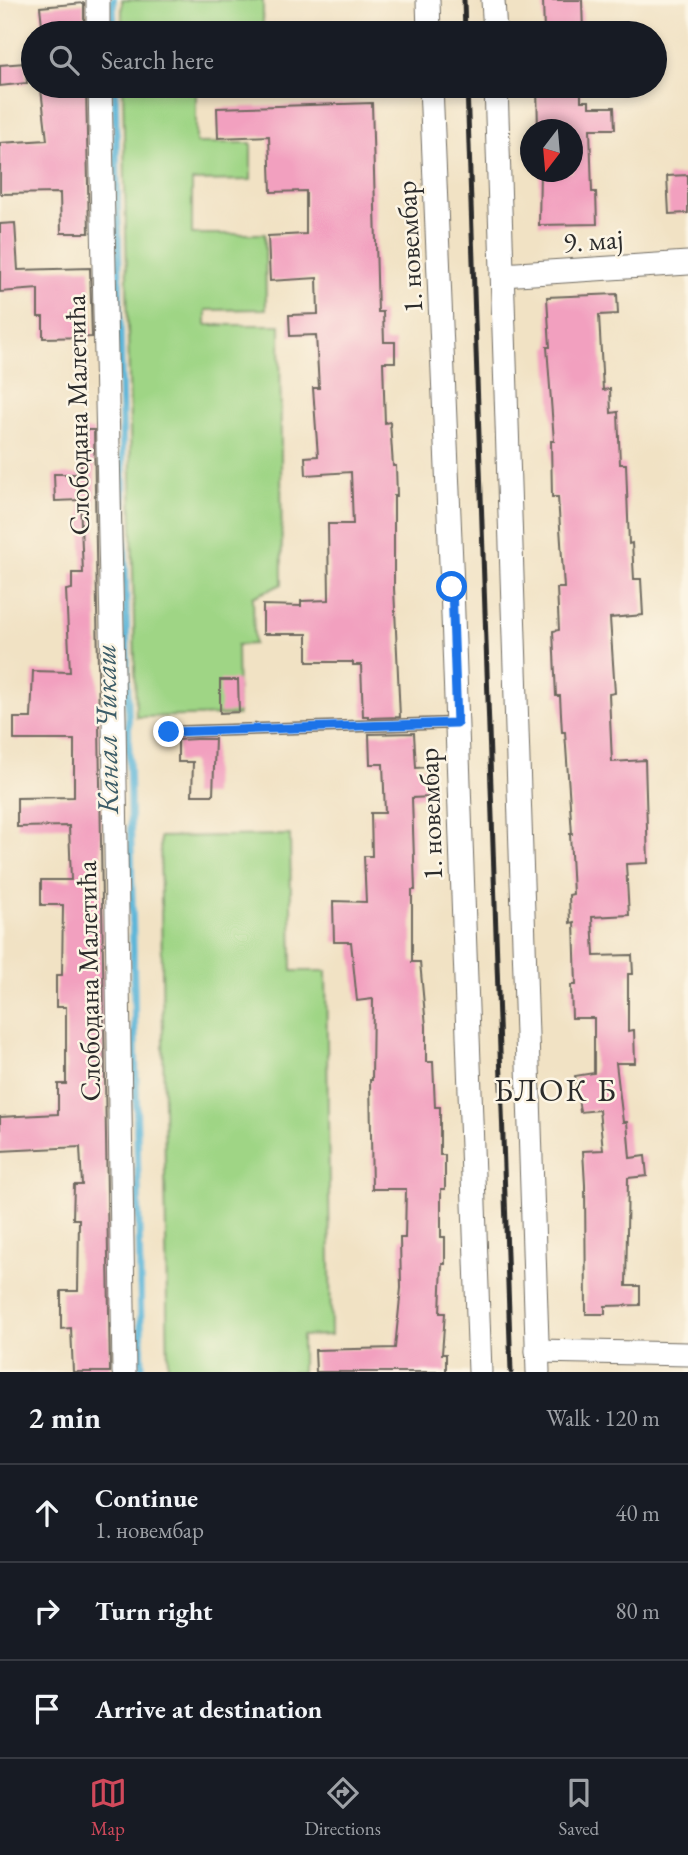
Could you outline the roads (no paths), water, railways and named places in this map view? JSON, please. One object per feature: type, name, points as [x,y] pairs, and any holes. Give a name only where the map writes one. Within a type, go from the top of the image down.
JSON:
[{"type":"street","points":[[98,0],[99,21]]},
{"type":"street","points":[[428,0],[429,21]]},
{"type":"street","points":[[494,0],[495,21]]},
{"type":"street","name":"Слободана Малетића","points":[[100,98],[114,718],[124,1372]]},
{"type":"street","name":"1. новембар","points":[[431,98],[480,1372]]},
{"type":"street","points":[[496,98],[537,1362],[688,1354]]},
{"type":"street","name":"9. мај","points":[[502,275],[688,263]]},
{"type":"lane","points":[[169,732],[457,723]]},
{"type":"waterway","name":"Канал Чикаш","points":[[113,0],[114,21]]},
{"type":"waterway","name":"Канал Чикаш","points":[[115,98],[142,1372]]},
{"type":"railway","points":[[464,0],[465,21]]},
{"type":"railway","points":[[467,98],[511,1372]]},
{"type":"district","name":"БЛОК Б","points":[[556,1090]]}]
